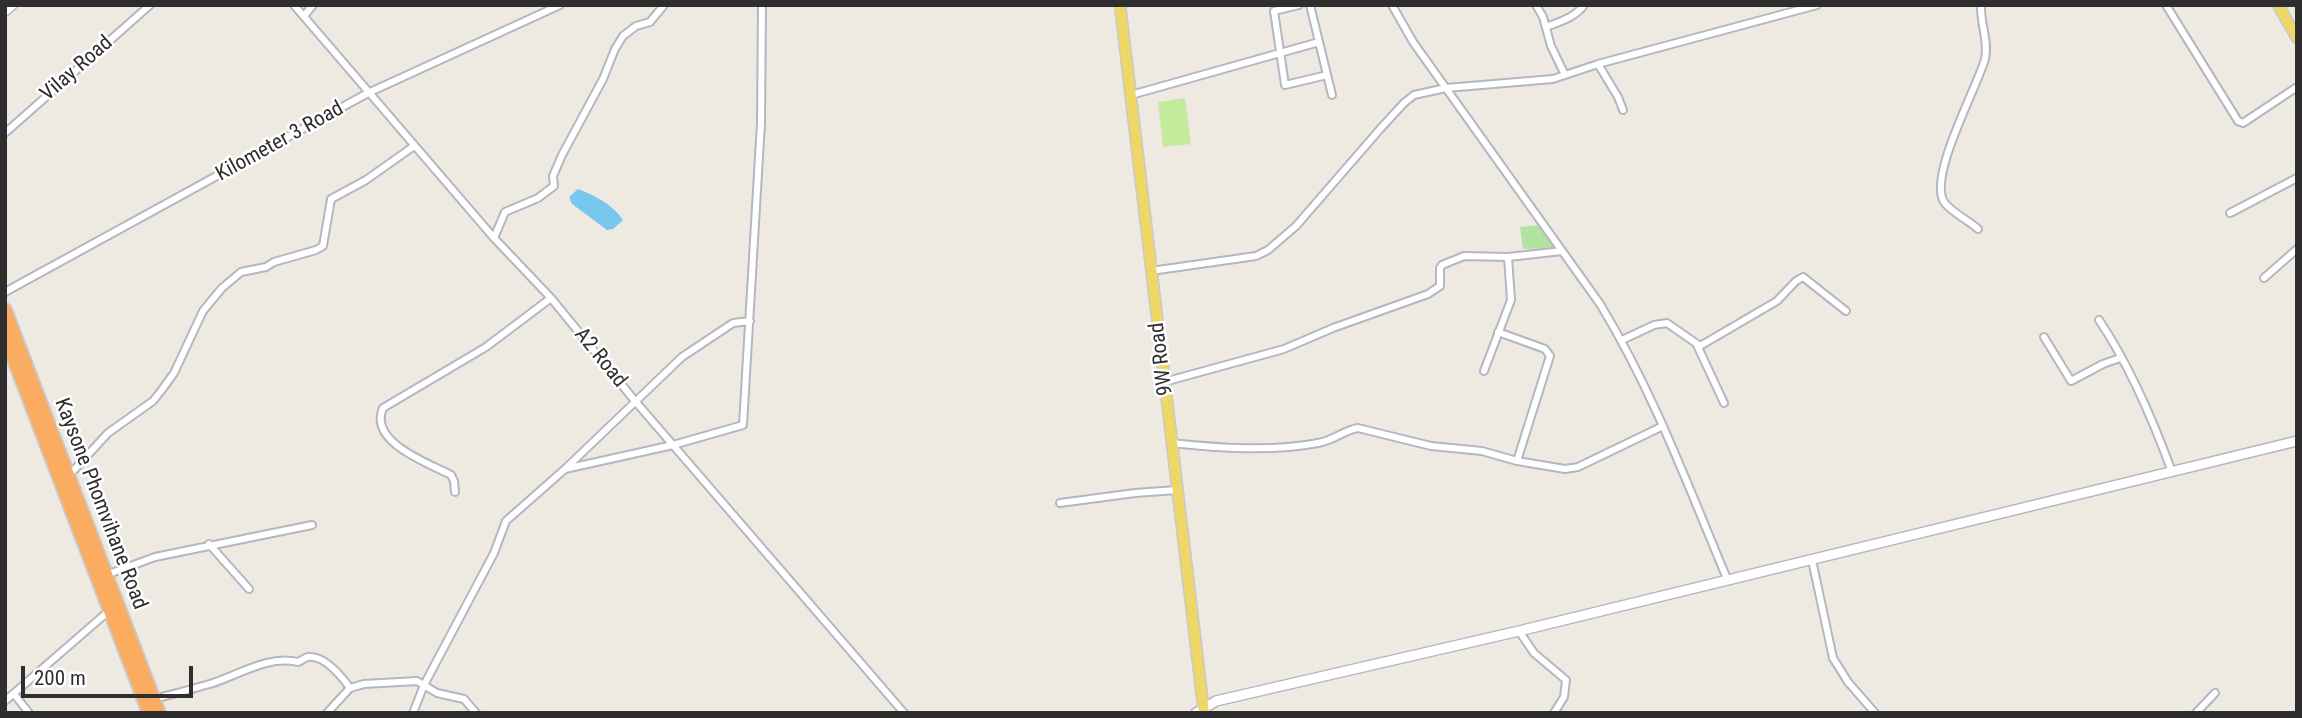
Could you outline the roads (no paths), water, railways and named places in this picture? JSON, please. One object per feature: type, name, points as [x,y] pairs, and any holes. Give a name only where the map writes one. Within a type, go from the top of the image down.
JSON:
[{"type":"highway","name":"Kaysone Phomvihane Road","points":[[5,310],[40,414],[114,608],[149,713]]},
{"type":"highway","name":"Kaysone Phomvihane Road","points":[[5,335],[67,473],[106,575],[114,608],[159,713]]},
{"type":"main road","name":"9W Road","points":[[1120,5],[1201,711]]},
{"type":"main road","points":[[2278,5],[2297,38]]},
{"type":"street","points":[[5,11],[12,5]]},
{"type":"street","name":"Vilay Road","points":[[5,132],[149,5]]},
{"type":"street","name":"A2 Road","points":[[294,5],[494,238],[551,298],[635,401],[904,713]]},
{"type":"street","points":[[304,16],[313,5]]},
{"type":"street","name":"Kilometer 3 Road","points":[[5,292],[368,93],[560,5]]},
{"type":"street","points":[[494,238],[505,212],[538,198],[554,186],[553,176],[562,155],[603,79],[615,49],[623,36],[636,26],[650,22],[664,5]]},
{"type":"street","points":[[565,469],[673,445],[743,425],[761,121],[762,5]]},
{"type":"street","points":[[1299,5],[1274,11],[1285,85],[1327,75]]},
{"type":"street","points":[[1310,5],[1332,95]]},
{"type":"street","points":[[1392,5],[1413,42],[1622,340],[1646,385],[1728,580]]},
{"type":"street","points":[[1536,5],[1565,75]]},
{"type":"street","points":[[1546,27],[1564,20],[1584,5]]},
{"type":"street","points":[[1151,271],[1256,256],[1268,250],[1296,226],[1404,103],[1415,95],[1446,88],[1522,83],[1565,75],[1817,5]]},
{"type":"street","points":[[1978,229],[1945,203],[1940,187],[1959,122],[1986,55],[1981,5]]},
{"type":"street","points":[[2166,5],[2238,121],[2250,121],[2267,105],[2297,87]]},
{"type":"street","points":[[1131,96],[1319,42]]},
{"type":"street","points":[[1598,64],[1623,110]]},
{"type":"street","points":[[67,473],[74,470],[108,433],[153,401],[174,373],[203,311],[222,288],[241,272],[270,266],[274,262],[323,246],[331,199],[366,180],[415,146]]},
{"type":"street","points":[[2230,213],[2297,178]]},
{"type":"street","points":[[2264,278],[2297,249]]},
{"type":"street","points":[[1164,382],[1284,349],[1378,310],[1428,294],[1440,286],[1442,265],[1464,256],[1508,257],[1562,251]]},
{"type":"street","points":[[1484,371],[1511,300],[1508,257]]},
{"type":"street","points":[[1697,345],[1777,301],[1803,277],[1846,311]]},
{"type":"street","points":[[455,492],[451,475],[397,446],[385,436],[380,415],[383,408],[486,347],[551,298]]},
{"type":"street","points":[[2099,320],[2114,343],[2154,425],[2172,472]]},
{"type":"street","points":[[413,713],[424,685],[494,553],[506,521],[565,469],[682,357],[733,323],[750,321]]},
{"type":"street","points":[[1622,340],[1654,325],[1667,323],[1697,345],[1724,403]]},
{"type":"street","points":[[1498,332],[1545,349],[1550,356],[1517,461]]},
{"type":"street","points":[[2044,337],[2071,381],[2120,358]]},
{"type":"street","points":[[1171,443],[1257,447],[1316,444],[1349,429],[1359,428],[1413,443],[1482,451],[1517,461],[1572,469],[1663,426]]},
{"type":"street","points":[[1201,711],[1216,701],[1520,631],[2297,441]]},
{"type":"street","points":[[1060,503],[1177,490]]},
{"type":"street","points":[[106,575],[155,556],[312,525]]},
{"type":"street","points":[[209,544],[249,589]]},
{"type":"street","points":[[1812,560],[1833,658],[1848,682],[1875,713]]},
{"type":"street","points":[[29,713],[8,697],[114,608]]},
{"type":"street","points":[[1520,631],[1523,640],[1535,653],[1566,680],[1564,697],[1554,713]]},
{"type":"street","points":[[154,699],[213,683],[273,661],[286,659],[298,662],[308,657],[335,669],[349,688]]},
{"type":"street","points":[[327,713],[349,688],[390,681],[417,681],[437,693],[464,699],[476,713]]},
{"type":"street","points":[[2196,713],[2215,694]]},
{"type":"water","points":[[578,189],[603,201],[623,220],[613,229],[607,230],[572,204],[569,197]]}]
